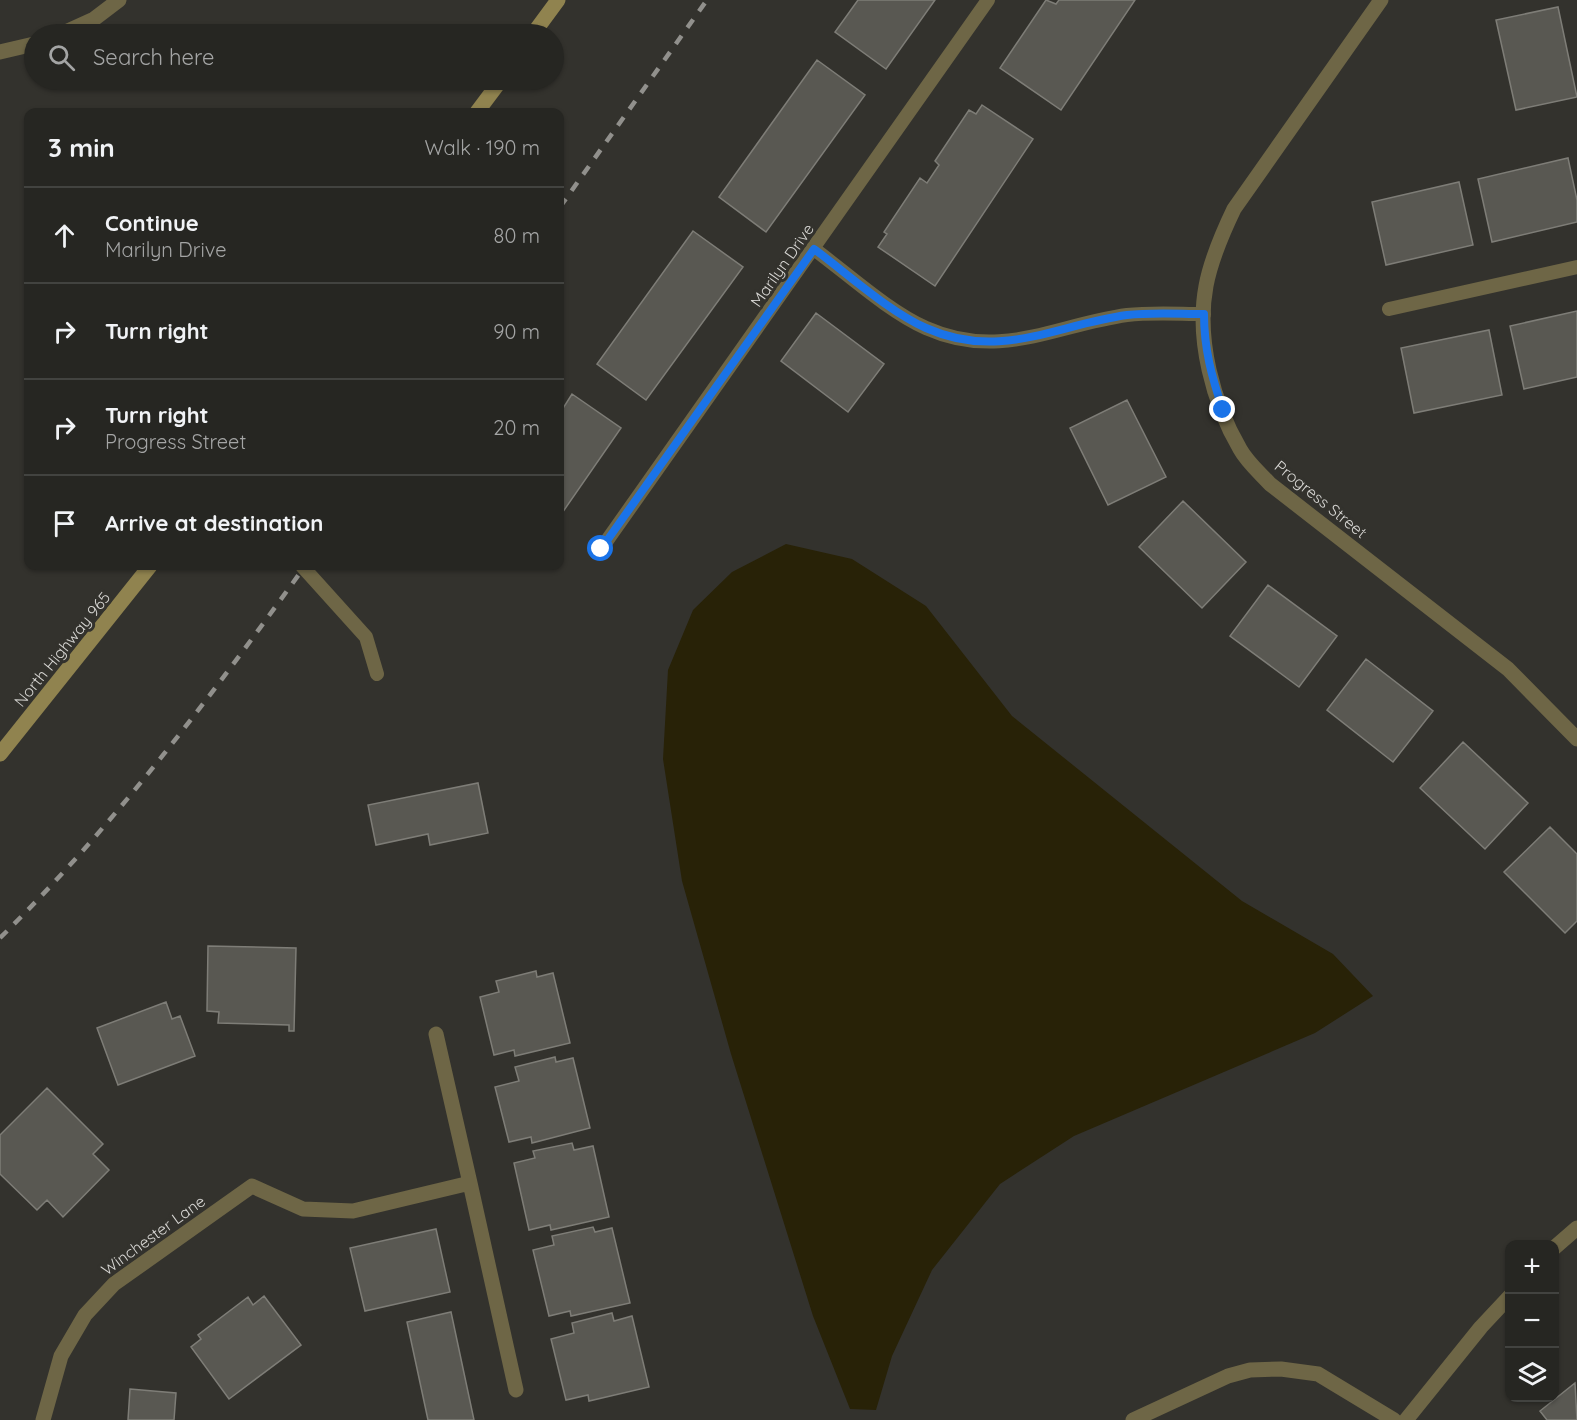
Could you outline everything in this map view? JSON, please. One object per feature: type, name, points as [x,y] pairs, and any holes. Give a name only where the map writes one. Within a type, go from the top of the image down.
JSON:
[{"type":"street","points":[[83,24],[94,19],[119,0]]},
{"type":"street","points":[[540,24],[558,0]]},
{"type":"street","name":"Progress Street","points":[[1381,0],[1234,209],[1216,247],[1206,288],[1204,314],[1204,342],[1210,373],[1240,451],[1270,484],[1508,669],[1577,739]]},
{"type":"street","points":[[0,52],[24,46]]},
{"type":"street","points":[[480,108],[494,90]]},
{"type":"street","name":"North Highway 965","points":[[0,754],[147,570]]},
{"type":"street","points":[[436,1034],[516,1390]]},
{"type":"street","name":"Winchester Lane","points":[[43,1420],[61,1356],[85,1315],[114,1284],[252,1186],[303,1209],[353,1211],[470,1183]]},
{"type":"street","points":[[1559,1244],[1577,1228]]},
{"type":"street","points":[[1406,1420],[1480,1327],[1505,1300]]},
{"type":"street","points":[[1133,1420],[1228,1376],[1250,1370],[1281,1369],[1318,1374],[1394,1420]]},
{"type":"lane","name":"Marilyn Drive","points":[[601,549],[988,0]]},
{"type":"lane","points":[[814,249],[888,304],[926,328],[974,342],[1019,341],[1128,315],[1204,314]]},
{"type":"lane","points":[[1389,309],[1577,267]]},
{"type":"lane","points":[[306,570],[366,637],[377,674]]},
{"type":"shaded area","points":[[786,544],[852,559],[926,606],[1012,716],[1242,901],[1333,954],[1373,996],[1315,1033],[1074,1136],[1000,1184],[932,1270],[892,1356],[876,1410],[850,1409],[813,1316],[731,1054],[682,881],[663,759],[668,670],[693,610],[732,572]]},
{"type":"building","points":[[858,0],[935,0],[886,69],[835,32]]},
{"type":"building","points":[[1046,0],[1056,4],[1059,0],[1135,0],[1061,110],[1000,68]]},
{"type":"building","points":[[1558,7],[1577,97],[1516,110],[1496,20]]},
{"type":"building","points":[[817,60],[865,95],[766,232],[719,197]]},
{"type":"building","points":[[982,105],[1033,139],[935,286],[878,247],[887,234],[884,232],[920,178],[927,183],[939,165],[935,161],[969,110],[976,114]]},
{"type":"building","points":[[1568,158],[1577,200],[1577,222],[1492,242],[1478,179]]},
{"type":"building","points":[[1459,182],[1473,245],[1386,265],[1372,202]]},
{"type":"building","points":[[693,231],[743,267],[646,400],[597,364]]},
{"type":"building","points":[[1577,311],[1577,377],[1524,389],[1510,326]]},
{"type":"building","points":[[816,313],[884,364],[848,412],[781,361]]},
{"type":"building","points":[[1489,330],[1502,395],[1414,413],[1401,348]]},
{"type":"building","points":[[572,394],[621,428],[564,510],[564,407]]},
{"type":"building","points":[[1127,400],[1166,477],[1108,505],[1070,428]]},
{"type":"building","points":[[1183,501],[1246,562],[1202,608],[1139,547]]},
{"type":"building","points":[[1268,585],[1337,636],[1299,687],[1230,636]]},
{"type":"building","points":[[1366,659],[1433,711],[1393,762],[1327,710]]},
{"type":"building","points":[[1463,742],[1528,803],[1485,849],[1420,788]]},
{"type":"building","points":[[478,783],[488,833],[430,845],[428,834],[376,845],[368,805]]},
{"type":"building","points":[[1550,827],[1577,854],[1577,921],[1565,933],[1504,872]]},
{"type":"building","points":[[208,946],[296,948],[294,1031],[289,1031],[289,1025],[218,1023],[219,1012],[207,1011]]},
{"type":"building","points":[[536,971],[537,977],[553,973],[570,1043],[515,1056],[514,1050],[494,1055],[480,997],[499,992],[496,981]]},
{"type":"building","points":[[166,1002],[172,1019],[180,1016],[195,1056],[118,1085],[97,1028]]},
{"type":"building","points":[[555,1057],[556,1062],[573,1058],[590,1128],[532,1143],[531,1137],[509,1142],[495,1087],[519,1081],[515,1067]]},
{"type":"building","points":[[47,1088],[103,1144],[93,1154],[109,1170],[63,1217],[47,1200],[37,1210],[0,1174],[0,1135]]},
{"type":"building","points":[[572,1143],[574,1150],[593,1146],[609,1217],[551,1230],[550,1225],[529,1230],[514,1163],[535,1158],[533,1151]]},
{"type":"building","points":[[593,1227],[595,1232],[612,1228],[630,1303],[571,1316],[570,1311],[549,1316],[533,1250],[554,1245],[552,1236]]},
{"type":"building","points":[[436,1229],[450,1292],[365,1311],[350,1248]]},
{"type":"building","points":[[264,1296],[301,1345],[229,1399],[191,1347],[201,1339],[198,1335],[248,1297],[253,1305]]},
{"type":"building","points":[[451,1312],[474,1420],[428,1420],[407,1322]]},
{"type":"building","points":[[612,1313],[614,1321],[632,1316],[649,1387],[589,1401],[588,1395],[566,1400],[551,1339],[574,1333],[572,1323]]},
{"type":"building","points":[[1575,1383],[1577,1420],[1547,1420],[1540,1411],[1551,1402],[1559,1402],[1559,1396]]},
{"type":"building","points":[[130,1389],[176,1393],[174,1420],[128,1420]]},
{"type":"railway","points":[[564,201],[707,0]]},
{"type":"railway","points":[[0,938],[83,851],[122,805],[198,711],[302,570]]},
{"type":"route","points":[[601,549],[814,249],[888,304],[926,328],[974,342],[1019,341],[1128,315],[1204,314],[1204,342],[1210,373],[1223,410]]}]
